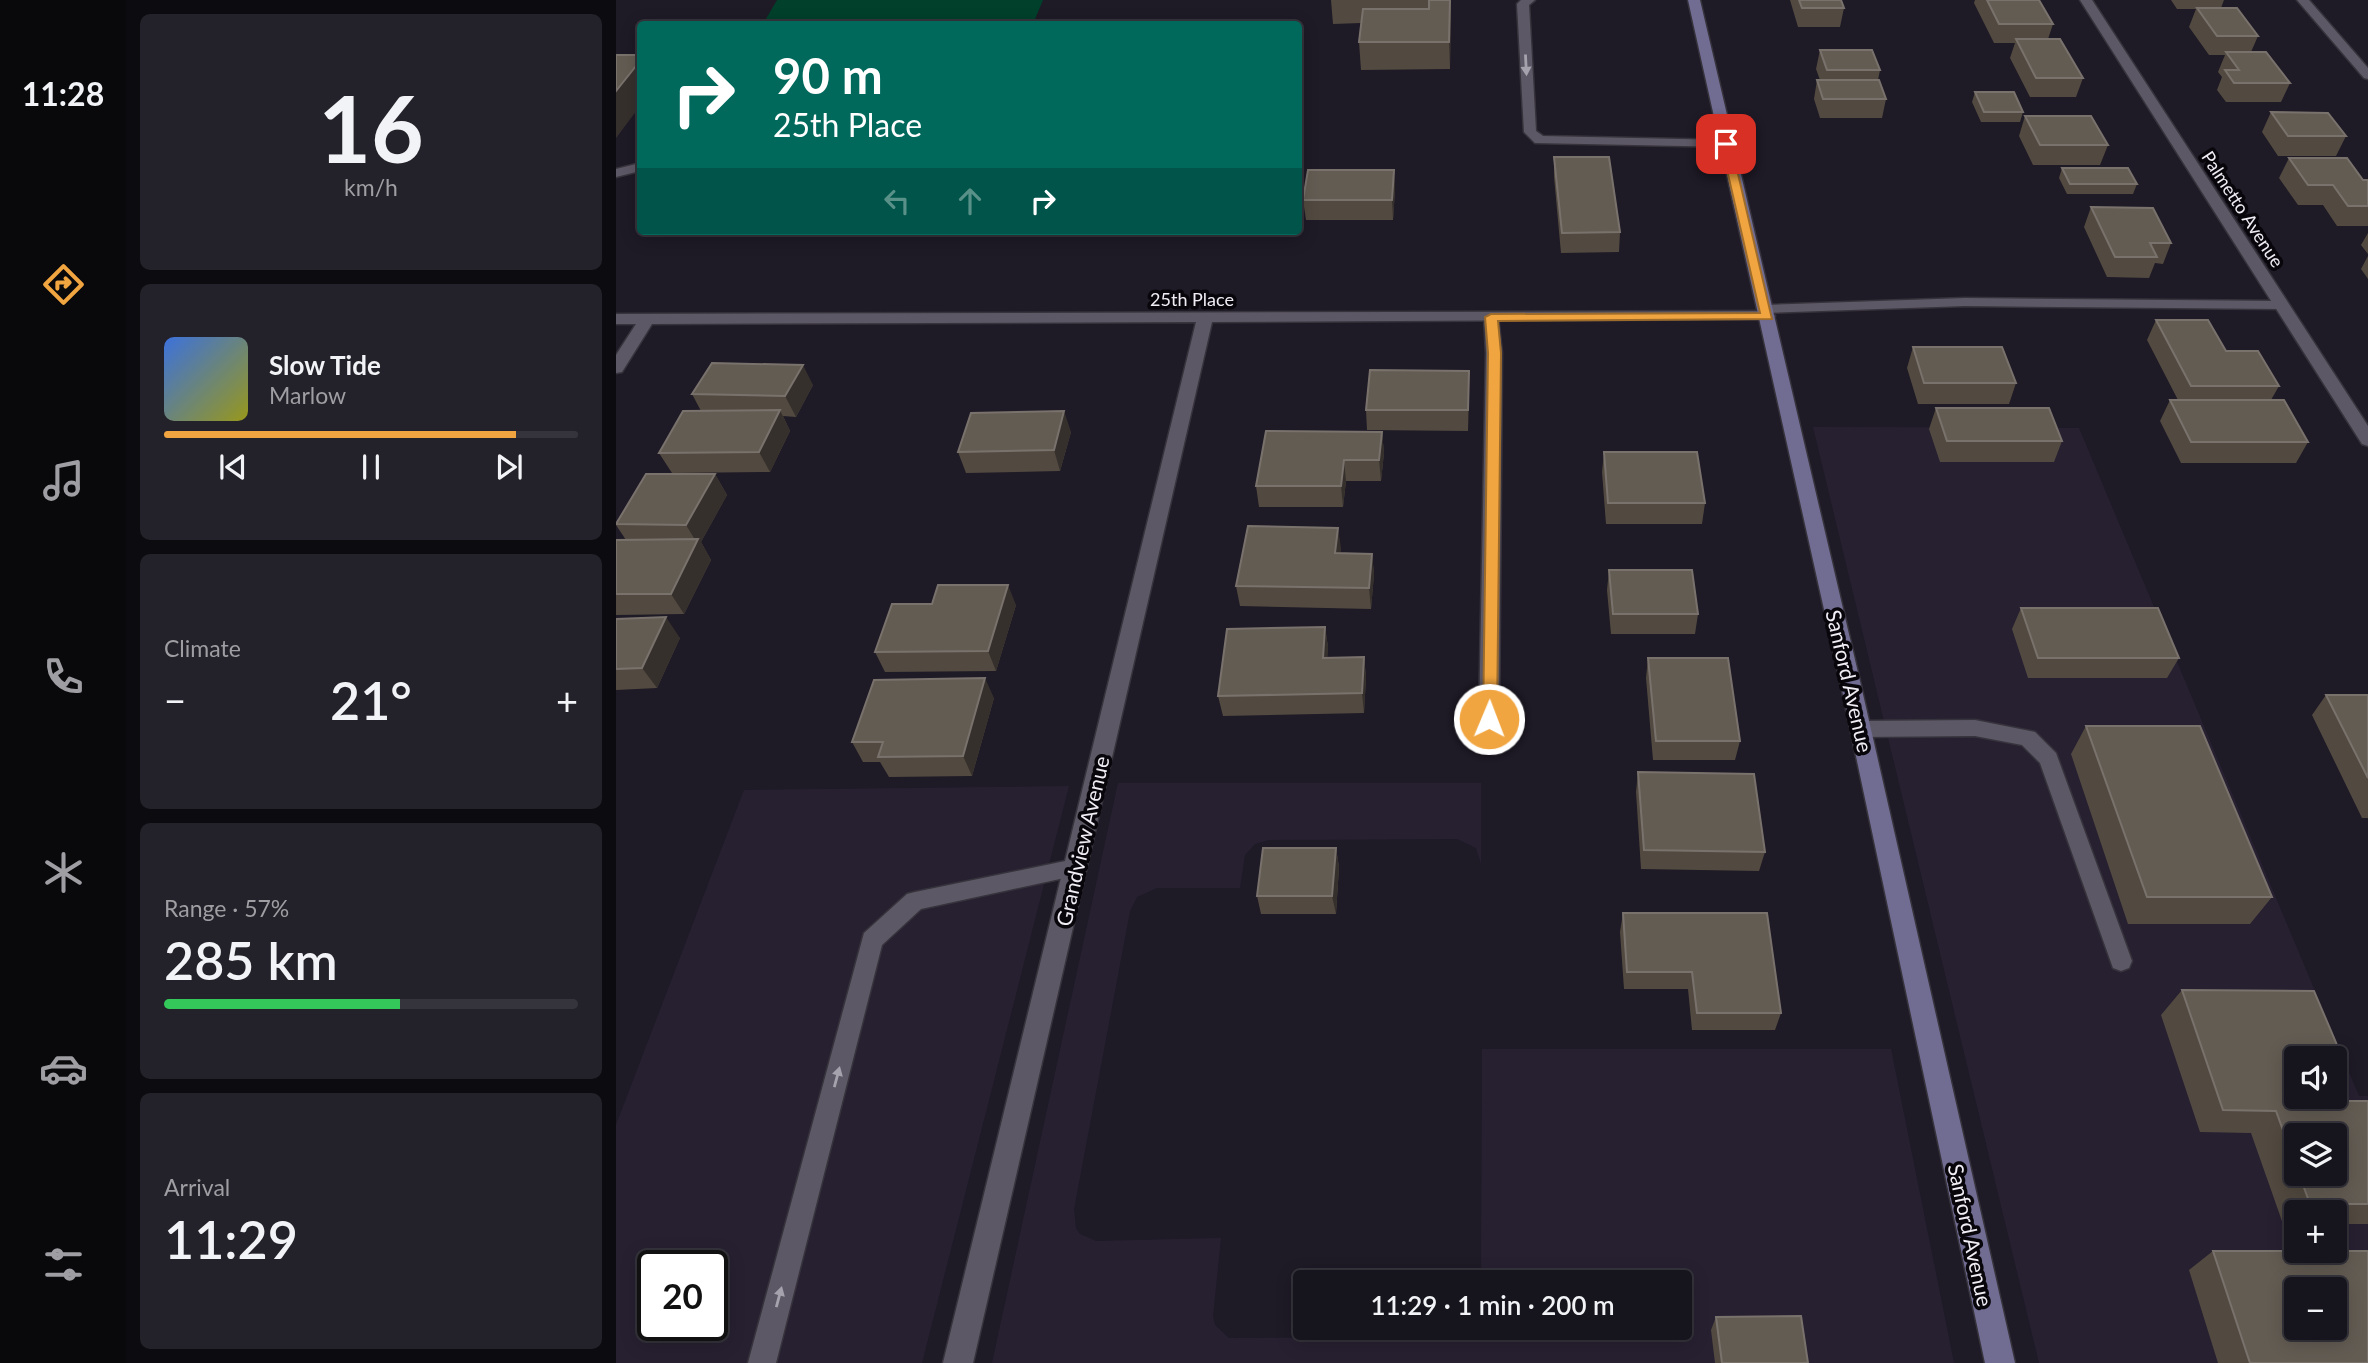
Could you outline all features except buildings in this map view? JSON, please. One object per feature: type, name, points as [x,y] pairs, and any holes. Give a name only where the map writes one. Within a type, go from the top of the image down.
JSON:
[{"type":"main road","name":"Sanford Avenue","points":[[1694,0],[1861,729],[2000,1363]]},
{"type":"street","name":"Palmetto Avenue","points":[[2085,0],[2368,440]]},
{"type":"street","name":"25th Place","points":[[616,319],[1491,317],[1766,313]]},
{"type":"street","points":[[616,368],[648,318]]},
{"type":"street","name":"Grandview Avenue","points":[[958,1363],[1205,318]]},
{"type":"lane","points":[[1529,0],[1523,4],[1530,132],[1541,141],[1726,144]]},
{"type":"lane","points":[[2303,0],[2368,75]]},
{"type":"lane","points":[[616,173],[637,168]]},
{"type":"lane","points":[[1766,313],[1965,302],[2281,305]]},
{"type":"lane","points":[[1489,719],[1494,353],[1491,317]]},
{"type":"lane","points":[[1861,729],[1975,729],[2028,738],[2049,759],[2121,961]]},
{"type":"lane","points":[[762,1363],[872,940],[915,901],[1075,868]]},
{"type":"shaded area","points":[[1813,427],[2079,428],[2338,1046],[2284,1046],[2284,1109],[2347,1109],[2347,1067],[2359,1096],[2368,1096],[2368,1363],[2039,1363]]},
{"type":"shaded area","points":[[1118,783],[1481,783],[1481,864],[1476,848],[1457,839],[1269,840],[1255,844],[1245,855],[1240,888],[1157,888],[1137,897],[1130,911],[1074,1209],[1076,1228],[1080,1234],[1096,1241],[1221,1238],[1213,1316],[1215,1325],[1229,1338],[1692,1340],[1692,1270],[1481,1270],[1482,1049],[1891,1049],[1954,1363],[992,1363]]},
{"type":"shaded area","points":[[1069,786],[922,1363],[616,1363],[616,1125],[744,790]]},
{"type":"green space","points":[[777,0],[1043,0],[1034,21],[765,21]]},
{"type":"route","points":[[1489,719],[1494,353],[1491,317],[1767,316],[1726,144]]}]
